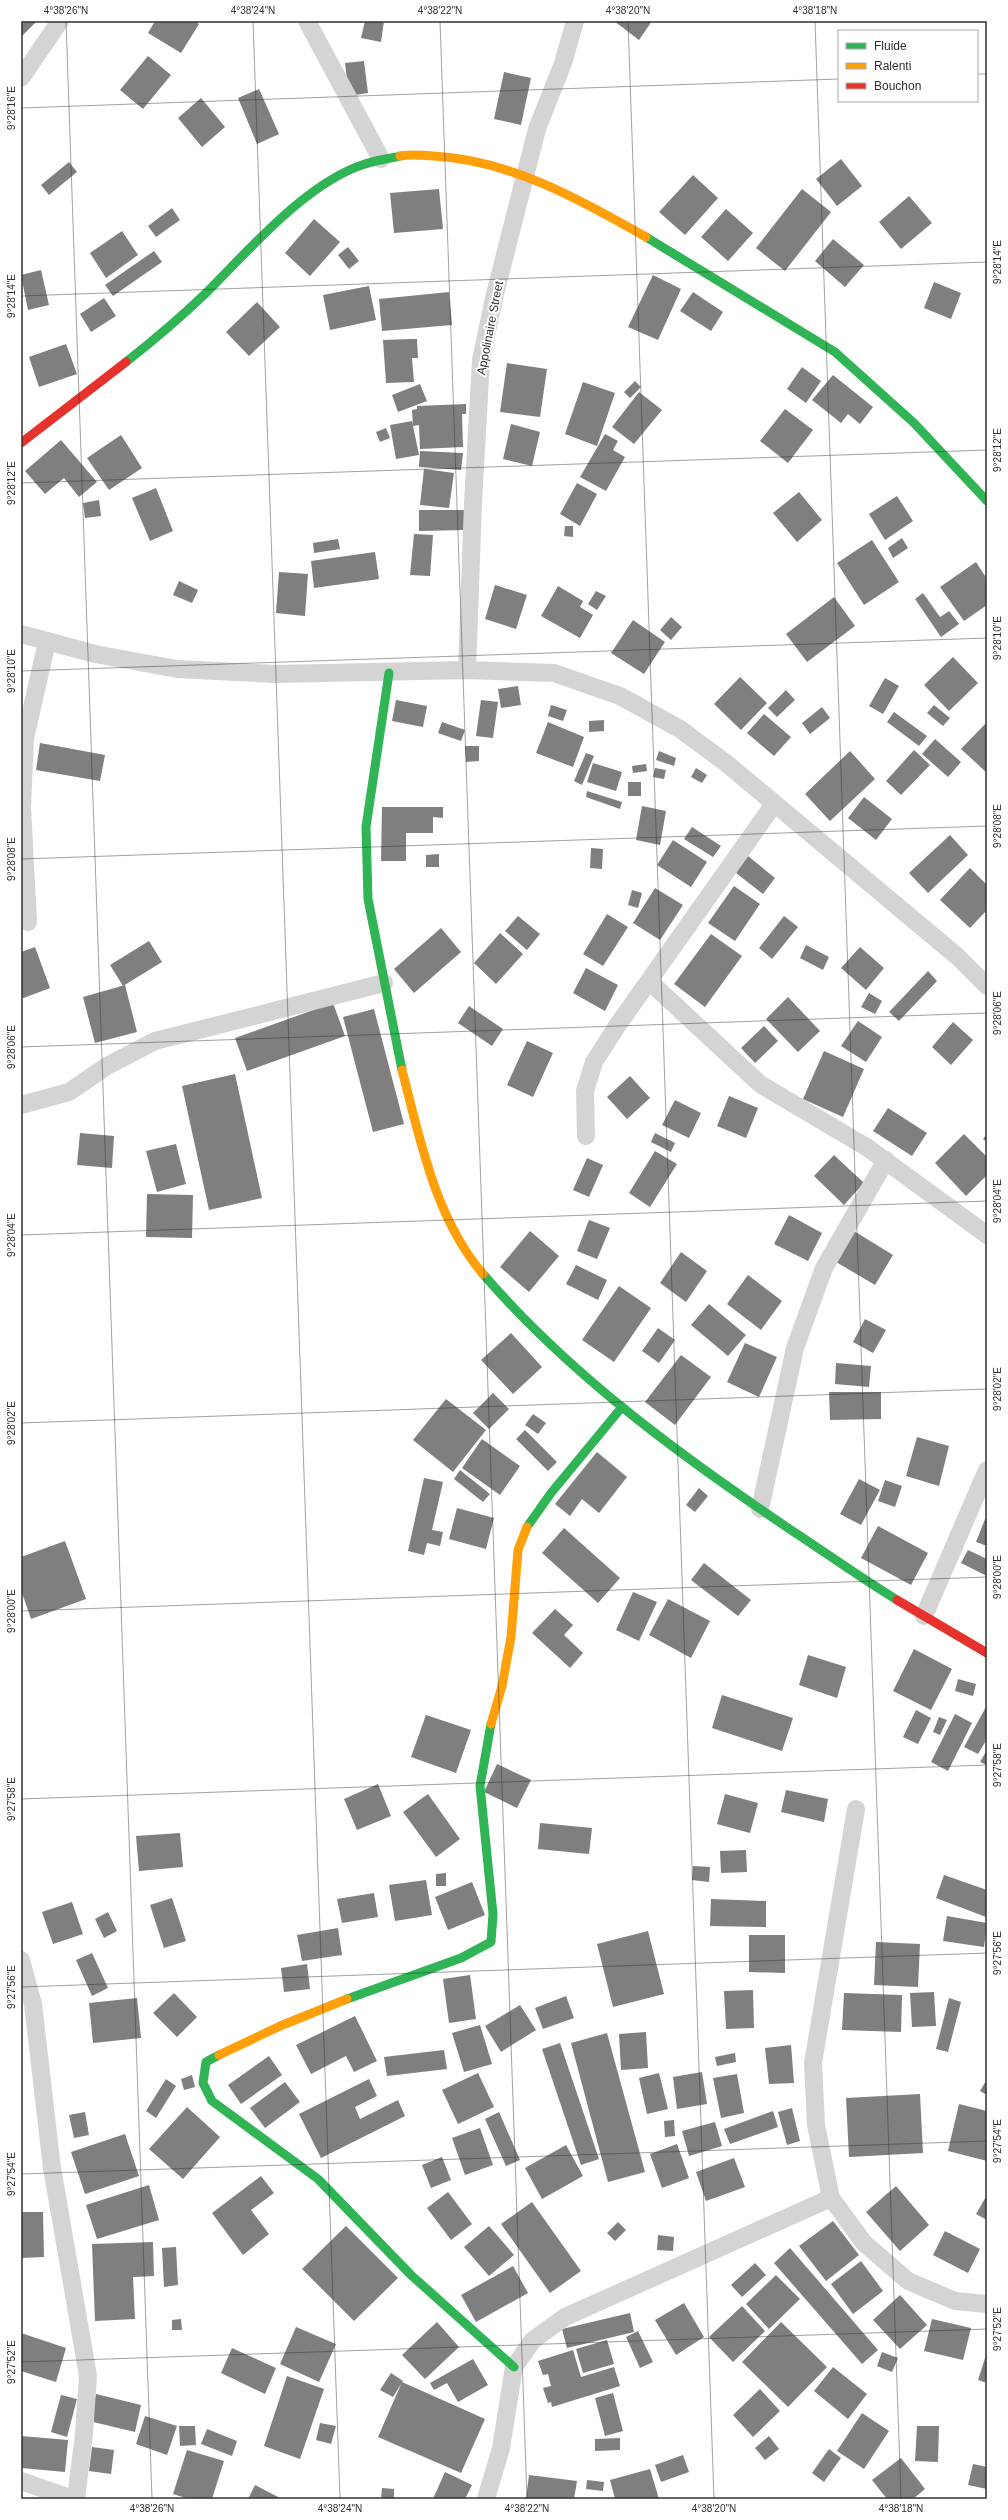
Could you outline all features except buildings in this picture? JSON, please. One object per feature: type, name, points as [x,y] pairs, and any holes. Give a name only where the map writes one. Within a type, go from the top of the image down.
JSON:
[{"type":"street","points":[[21,78],[60,21]]},
{"type":"street","points":[[307,21],[380,159]]},
{"type":"street","name":"Appolinaire Street","points":[[467,670],[473,503],[481,360],[494,298],[537,129],[563,63],[575,21]]},
{"type":"street","points":[[21,443],[80,400],[183,314],[310,193],[364,164],[396,154],[440,154],[481,162],[525,176],[632,229],[833,350],[931,438],[987,501]]},
{"type":"street","points":[[21,634],[46,642],[95,654],[177,669],[276,674],[389,673],[467,670],[554,672],[620,696],[680,729],[774,804],[958,957],[987,986]]},
{"type":"street","points":[[28,922],[22,807],[25,738],[46,642]]},
{"type":"street","points":[[389,673],[366,827],[368,899],[395,1041],[422,1145],[442,1205],[471,1260],[516,1311],[622,1407],[726,1486],[760,1509],[886,1593],[987,1653]]},
{"type":"street","points":[[586,1136],[585,1092],[594,1062],[649,981],[774,804]]},
{"type":"street","points":[[649,981],[760,1084],[841,1130],[886,1160],[987,1235]]},
{"type":"street","points":[[21,1105],[69,1092],[107,1066],[155,1041],[384,983]]},
{"type":"street","points":[[760,1509],[795,1348],[824,1268],[886,1160]]},
{"type":"street","points":[[514,2367],[411,2275],[318,2179],[212,2101],[203,2083],[206,2062],[228,2049],[335,2003],[423,1970],[475,1954],[491,1942],[493,1914],[480,1786],[487,1739],[502,1686],[511,1636],[518,1550],[528,1524],[551,1493],[622,1407]]},
{"type":"street","points":[[924,1616],[987,1470]]},
{"type":"street","points":[[856,1810],[813,2063],[816,2125],[831,2198],[864,2243],[908,2282],[955,2302],[987,2304]]},
{"type":"street","points":[[21,1960],[33,2004],[52,2168],[88,2376],[84,2434],[76,2499]]},
{"type":"street","points":[[486,2499],[501,2448],[514,2367],[532,2340],[565,2317],[831,2198]]},
{"type":"street","points":[[21,2481],[73,2499]]},
{"type":"traffic: fast","points":[[126,362],[197,302],[260,238],[301,201],[343,173],[369,163],[400,156]]},
{"type":"traffic: fast","points":[[646,237],[835,352],[914,423],[987,501]]},
{"type":"traffic: fast","points":[[389,673],[366,827],[368,899],[402,1070]]},
{"type":"traffic: fast","points":[[483,1274],[552,1346],[628,1412],[668,1443],[750,1502],[897,1600]]},
{"type":"traffic: fast","points":[[527,1527],[551,1493],[622,1407]]},
{"type":"traffic: fast","points":[[347,1999],[461,1958],[491,1942],[493,1914],[480,1786],[491,1724]]},
{"type":"traffic: fast","points":[[219,2055],[206,2062],[203,2083],[212,2101],[318,2179],[411,2275],[514,2367]]},
{"type":"traffic: slow","points":[[400,156],[434,156],[462,159],[490,165],[544,184],[596,209],[646,237]]},
{"type":"traffic: slow","points":[[402,1070],[423,1150],[441,1203],[466,1252],[483,1274]]},
{"type":"traffic: slow","points":[[491,1724],[502,1686],[511,1637],[518,1550],[527,1527]]},
{"type":"traffic: slow","points":[[219,2055],[280,2026],[347,1999]]},
{"type":"traffic: jam","points":[[21,443],[126,362]]},
{"type":"traffic: jam","points":[[897,1600],[987,1653]]}]
